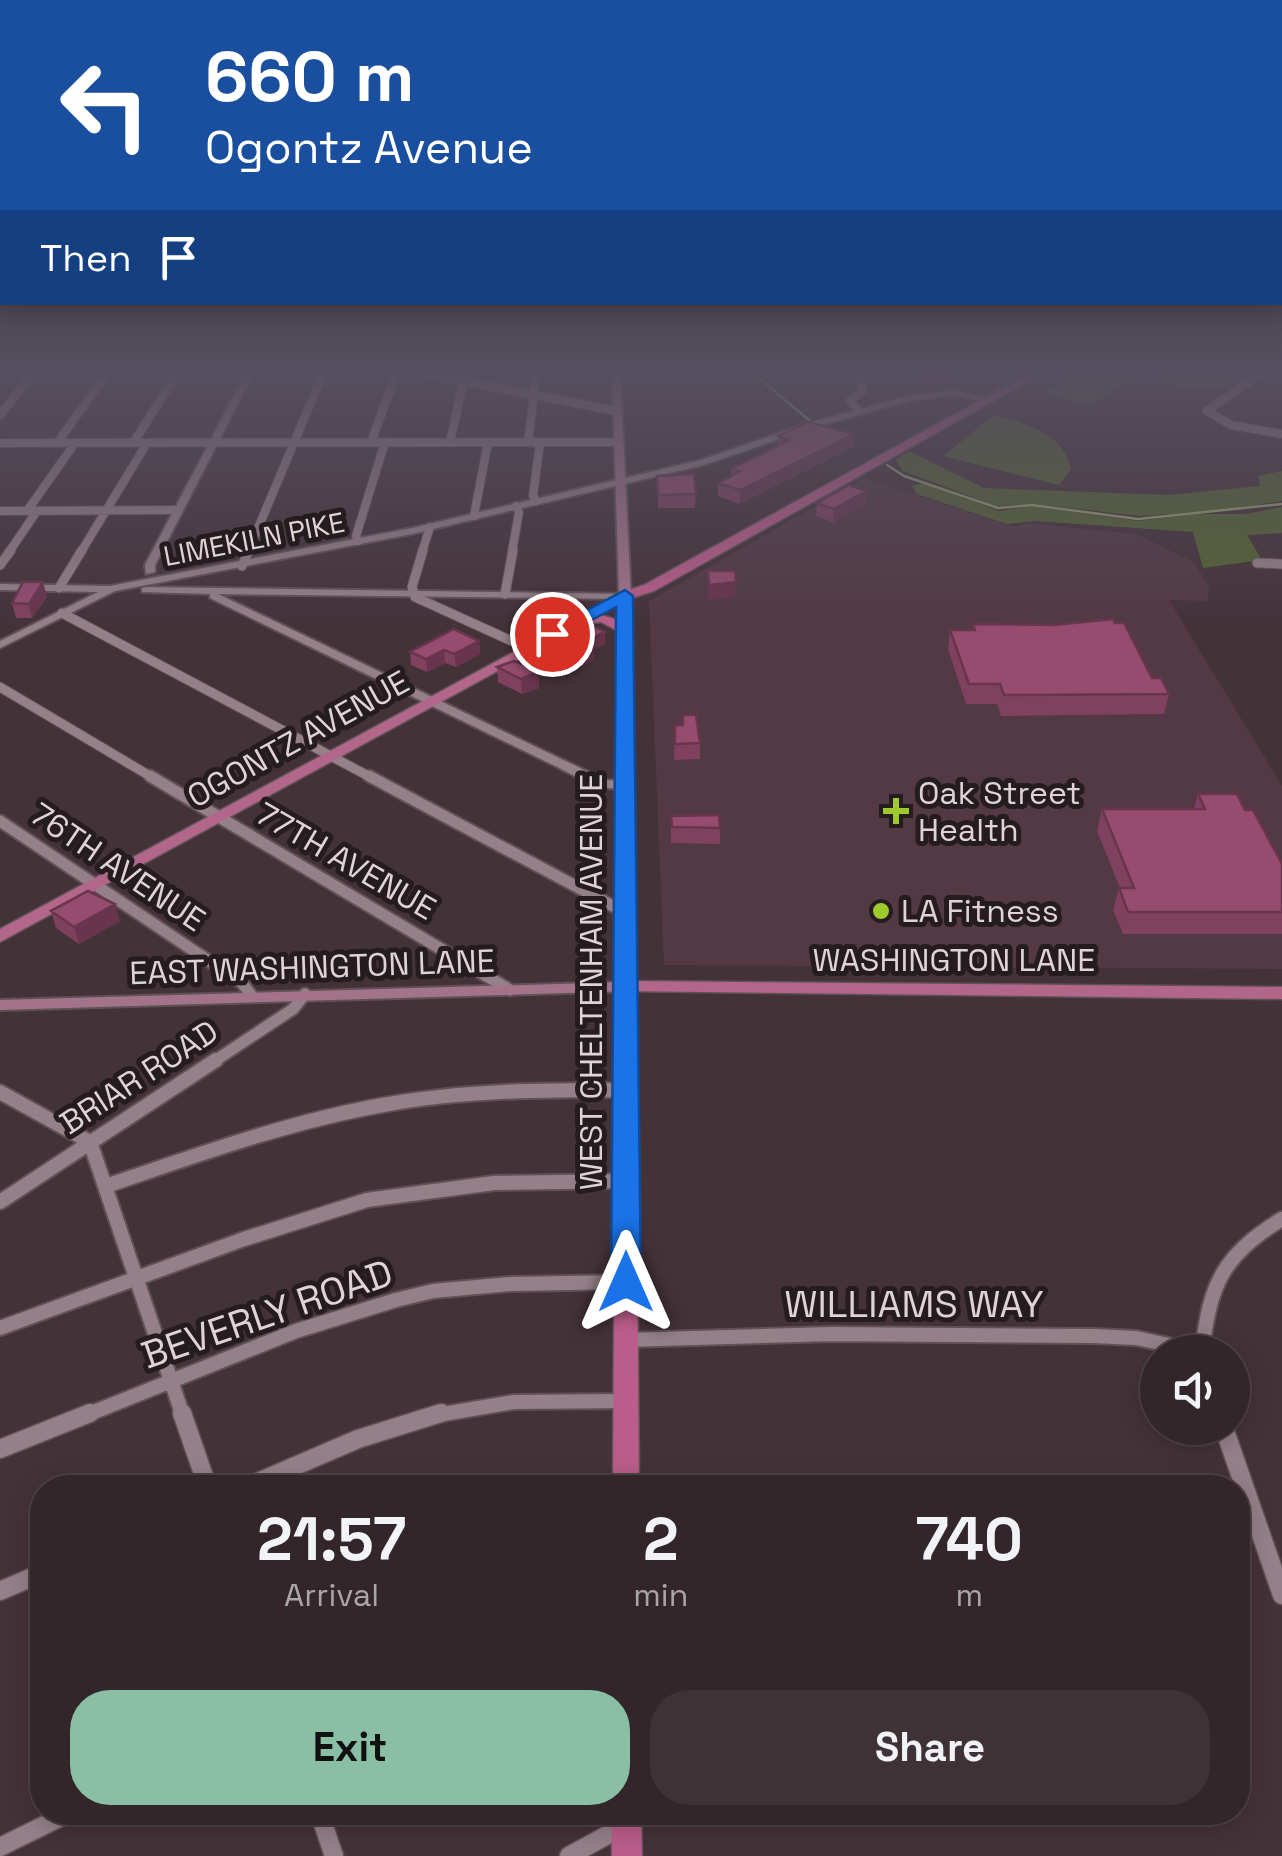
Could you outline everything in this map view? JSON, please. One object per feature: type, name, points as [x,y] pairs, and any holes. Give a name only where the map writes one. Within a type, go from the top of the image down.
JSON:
[{"type":"highway","name":"OGONTZ AVENUE","points":[[625,596],[636,583],[719,536],[873,456]]},
{"type":"highway","name":"WEST CHELTENHAM AVENUE","points":[[625,596],[626,1475]]},
{"type":"highway","points":[[575,622],[604,618],[624,630]]},
{"type":"highway","points":[[626,1825],[627,1856]]},
{"type":"main road","points":[[618,456],[625,596]]},
{"type":"main road","name":"OGONTZ AVENUE","points":[[0,936],[625,596]]},
{"type":"main road","name":"EAST WASHINGTON LANE","points":[[2,1003],[626,987]]},
{"type":"main road","name":"WASHINGTON LANE","points":[[626,987],[1282,993]]},
{"type":"street","points":[[0,566],[66,456]]},
{"type":"street","points":[[60,588],[139,456]]},
{"type":"street","points":[[112,588],[150,568],[208,456]]},
{"type":"street","points":[[242,566],[288,456]]},
{"type":"street","points":[[358,542],[356,536],[381,456]]},
{"type":"street","points":[[474,516],[485,456]]},
{"type":"street","points":[[536,501],[533,496],[538,456]]},
{"type":"street","name":"LIMEKILN PIKE","points":[[0,645],[112,588],[358,542],[726,456]]},
{"type":"street","points":[[504,594],[519,512],[516,506]]},
{"type":"street","points":[[0,510],[179,510]]},
{"type":"street","points":[[413,593],[430,526]]},
{"type":"street","points":[[0,544],[14,544]]},
{"type":"street","points":[[1258,563],[1280,566]]},
{"type":"street","points":[[150,568],[194,575]]},
{"type":"street","points":[[0,587],[625,596]]},
{"type":"street","points":[[207,592],[604,783],[626,786]]},
{"type":"street","points":[[413,593],[423,603],[526,648]]},
{"type":"street","points":[[62,614],[626,913]]},
{"type":"street","name":"77TH AVENUE","points":[[0,687],[510,990]]},
{"type":"street","name":"76TH AVENUE","points":[[0,821],[242,983],[252,996]]},
{"type":"street","name":"BRIAR ROAD","points":[[0,1202],[293,1008],[305,994]]},
{"type":"street","points":[[106,1186],[226,1145],[356,1110],[466,1094],[626,1090]]},
{"type":"street","points":[[0,1092],[90,1142],[204,1475]]},
{"type":"street","points":[[0,1328],[244,1238],[367,1200],[494,1183],[626,1180]]},
{"type":"street","points":[[1204,1335],[1219,1270],[1247,1238],[1282,1219]]},
{"type":"street","name":"BEVERLY ROAD","points":[[0,1448],[296,1331],[414,1296],[510,1284],[626,1282]]},
{"type":"street","name":"WILLIAMS WAY","points":[[625,1340],[831,1334],[1140,1339]]},
{"type":"street","points":[[274,1475],[380,1429],[448,1410],[506,1402],[626,1402]]},
{"type":"street","points":[[1230,1445],[1240,1475]]},
{"type":"street","points":[[1250,1503],[1282,1595]]},
{"type":"street","points":[[0,1591],[30,1578]]},
{"type":"street","points":[[0,1847],[45,1825]]},
{"type":"street","points":[[323,1825],[334,1856]]},
{"type":"street","points":[[568,1856],[617,1825]]},
{"type":"shaded area","points":[[865,478],[1014,527],[1027,523],[1136,534],[1194,562],[1209,587],[1208,601],[1169,600],[1282,786],[1282,969],[664,965],[649,601]]},
{"type":"green space","points":[[902,456],[918,456],[984,488],[1168,495],[1260,486],[1258,476],[1282,471],[1282,501],[1226,510],[1140,516],[1035,504],[996,506],[903,471],[896,460]]},
{"type":"green space","points":[[943,456],[1066,456],[1071,469],[1059,485]]},
{"type":"green space","points":[[923,483],[999,511],[1032,506],[1138,521],[1197,514],[1246,514],[1282,507],[1282,533],[1247,535],[1262,560],[1203,568],[1193,532],[1036,521],[1007,524],[917,494],[912,486]]},
{"type":"building","points":[[758,456],[810,456],[740,490],[718,483],[740,471],[731,469]]},
{"type":"building","points":[[694,474],[696,494],[658,495],[657,476]]},
{"type":"building","points":[[849,485],[866,491],[834,509],[817,503]]},
{"type":"building","points":[[708,571],[735,571],[736,582],[709,585]]},
{"type":"building","points":[[23,582],[43,582],[29,604],[12,603]]},
{"type":"building","points":[[1113,619],[1115,623],[1124,623],[1152,678],[1161,678],[1169,694],[1004,695],[1000,684],[969,684],[950,630],[975,630],[973,624],[1054,625]]},
{"type":"building","points":[[584,621],[605,632],[582,643],[594,648],[579,656],[544,642]]},
{"type":"building","points":[[454,629],[479,641],[454,654],[444,650],[426,659],[410,652]]},
{"type":"building","points":[[514,661],[538,672],[521,679],[497,667]]},
{"type":"building","points":[[683,715],[696,715],[700,743],[675,744],[675,725],[683,725]]},
{"type":"building","points":[[1198,794],[1237,794],[1245,810],[1253,810],[1282,864],[1282,912],[1128,912],[1119,888],[1134,888],[1102,809],[1205,809]]},
{"type":"building","points":[[719,815],[720,828],[672,827],[671,816]]},
{"type":"building","points":[[88,891],[115,904],[74,927],[51,911]]},
{"type":"waterway","points":[[887,465],[904,476],[998,508],[1032,505],[1138,519],[1282,504]]},
{"type":"place","name":"Oak Street Health","points":[[896,811]]},
{"type":"place","name":"LA Fitness","points":[[881,911]]},
{"type":"route","points":[[552,634],[625,596],[626,1282]]}]
